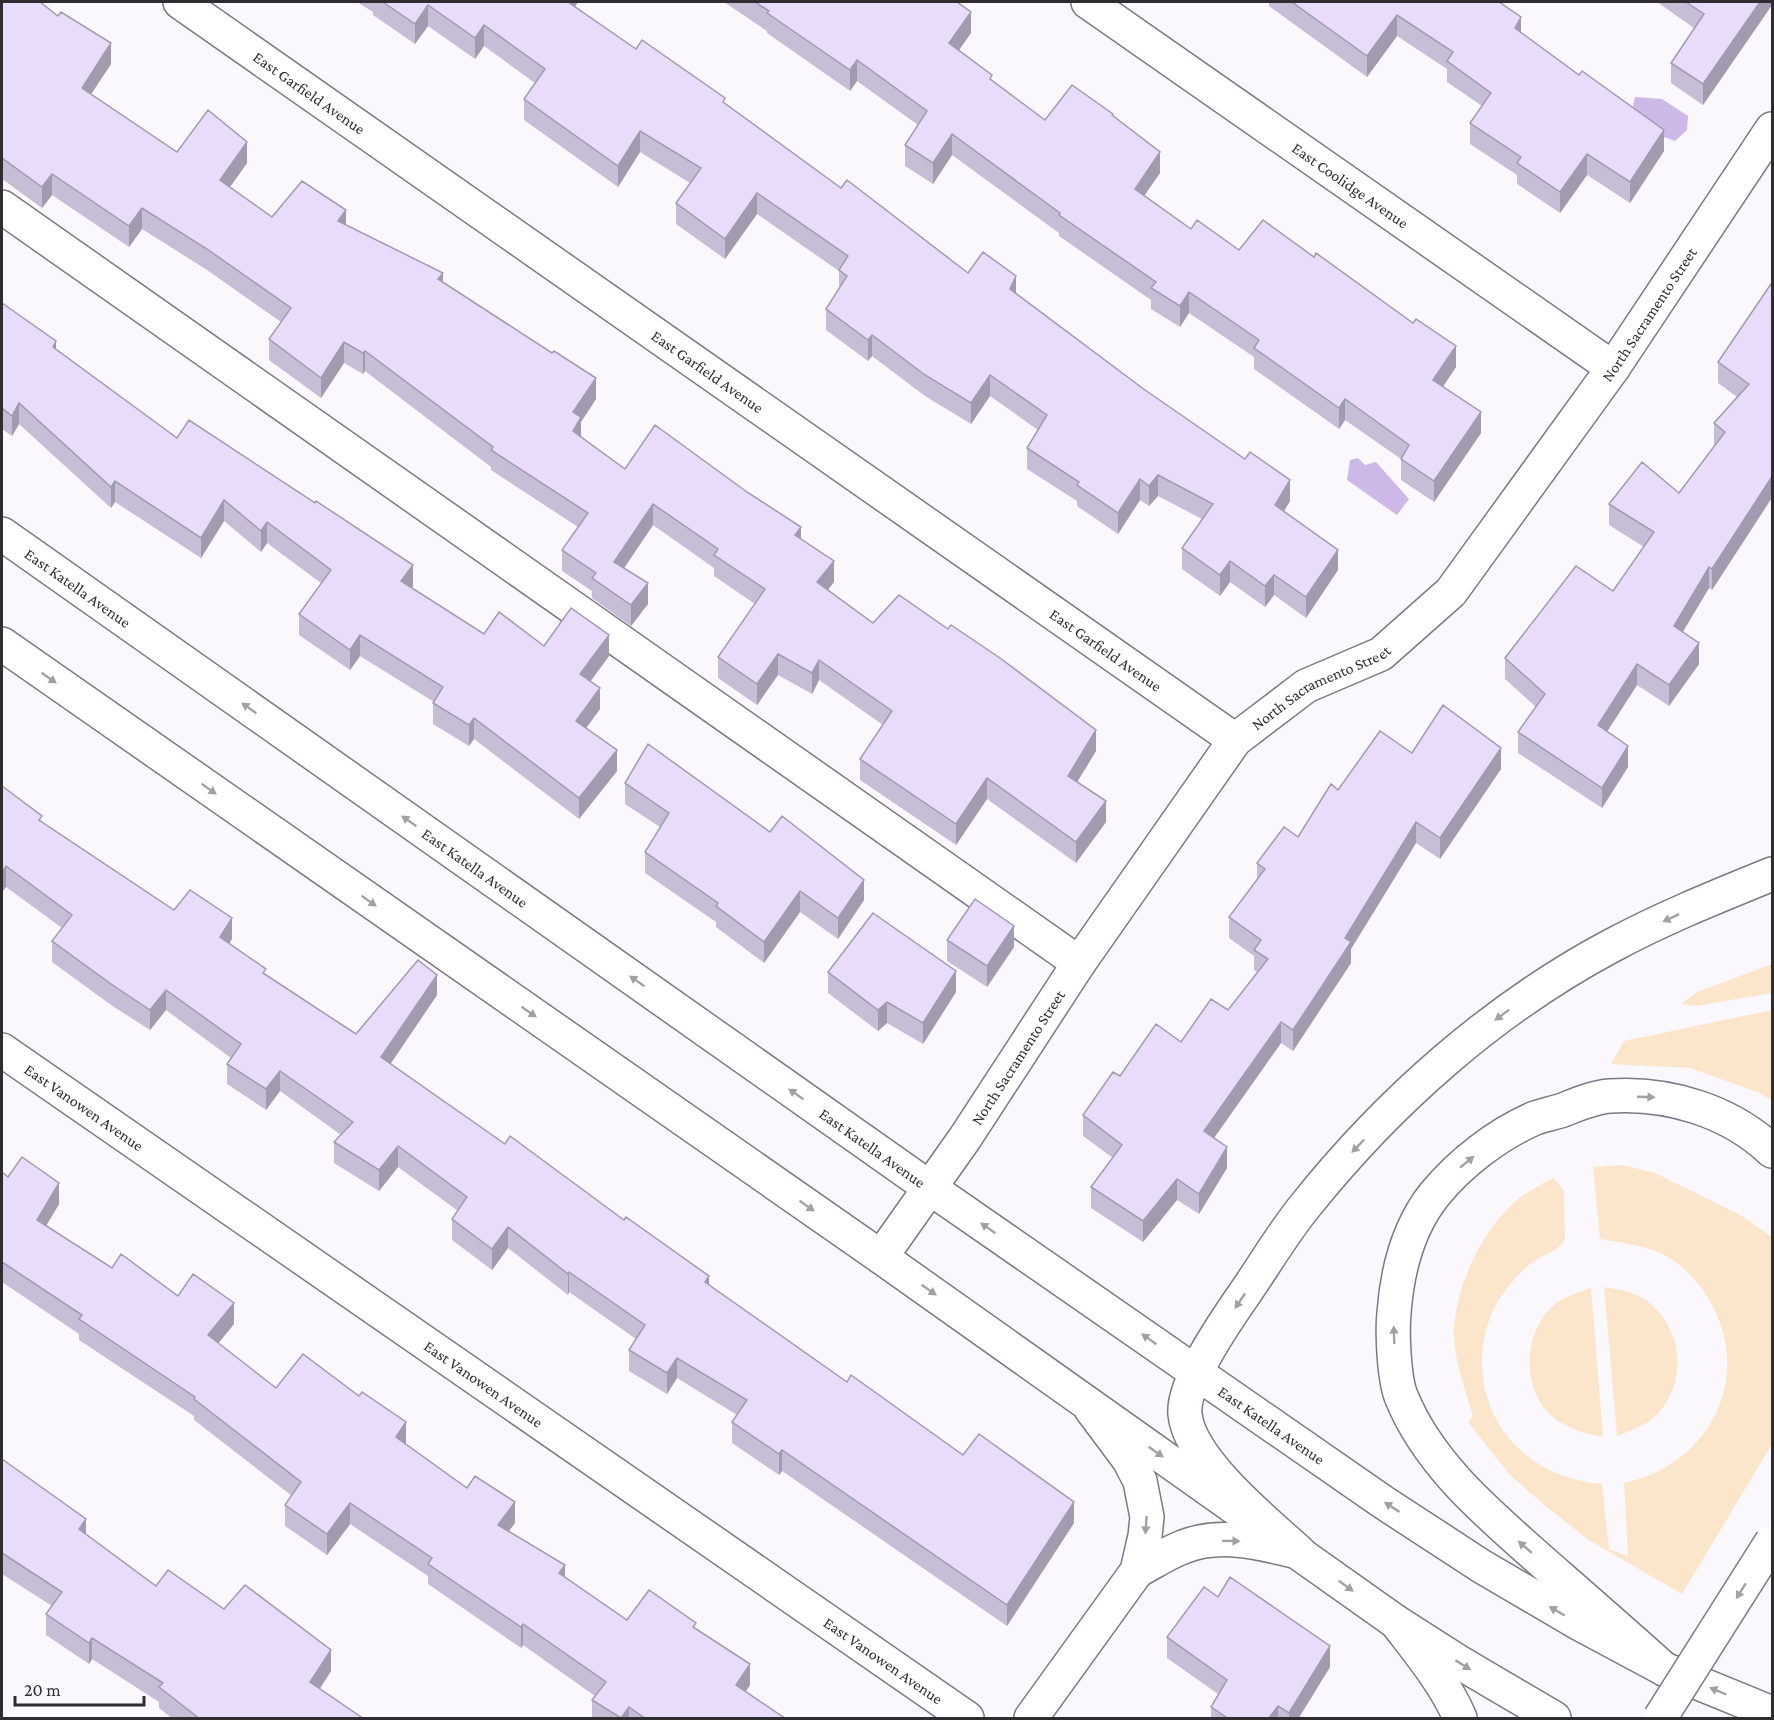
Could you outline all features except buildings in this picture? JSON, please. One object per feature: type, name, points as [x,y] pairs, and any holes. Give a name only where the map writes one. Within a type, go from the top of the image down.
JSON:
[{"type":"main road","name":"East Garfield Avenue","points":[[180,2],[1235,740]]},
{"type":"main road","name":"East Coolidge Avenue","points":[[1088,2],[1613,368]]},
{"type":"main road","name":"North Sacramento Street","points":[[881,1257],[965,1138],[1079,963],[1235,740],[1306,686],[1381,654],[1451,592],[1613,368],[1773,129]]},
{"type":"main road","points":[[2,207],[1079,963]]},
{"type":"main road","name":"East Katella Avenue","points":[[2,534],[930,1188],[1383,1502],[1481,1566],[1664,1669],[1773,1713]]},
{"type":"main road","points":[[2,644],[881,1257],[1396,1622],[1554,1719]]},
{"type":"main road","points":[[1299,1552],[1213,1468],[1193,1439],[1185,1414],[1188,1392],[1196,1373],[1235,1308],[1304,1208],[1340,1164],[1397,1105],[1462,1046],[1529,995],[1611,946],[1773,874]]},
{"type":"main road","name":"East Vanowen Avenue","points":[[2,1050],[967,1719]]},
{"type":"main road","points":[[1664,1669],[1492,1518],[1450,1474],[1415,1427],[1400,1393],[1392,1332],[1397,1284],[1412,1231],[1434,1195],[1463,1165],[1502,1136],[1536,1118],[1608,1096],[1654,1097],[1703,1108],[1727,1119],[1773,1151]]},
{"type":"main road","points":[[1031,1719],[1137,1571],[1145,1536],[1147,1517],[1140,1480],[1129,1460],[1085,1401]]},
{"type":"main road","points":[[1137,1571],[1185,1546],[1207,1541],[1257,1542],[1299,1552]]},
{"type":"main road","points":[[1660,1719],[1773,1541]]},
{"type":"main road","points":[[1396,1622],[1427,1662],[1460,1719]]},
{"type":"shaded area","points":[[1635,97],[1662,99],[1688,116],[1687,130],[1675,141],[1650,132],[1631,115]]},
{"type":"shaded area","points":[[1358,458],[1365,465],[1376,462],[1409,499],[1397,515],[1347,480],[1350,460]]},
{"type":"shaded area","points":[[1772,964],[1772,993],[1696,1006],[1681,1004],[1697,992]]},
{"type":"shaded area","points":[[1772,1010],[1772,1101],[1760,1093],[1690,1068],[1611,1064],[1624,1041]]},
{"type":"shaded area","points":[[1622,1165],[1655,1173],[1740,1215],[1772,1237],[1772,1444],[1682,1594],[1587,1539],[1509,1474],[1468,1422],[1473,1416],[1456,1355],[1454,1335],[1459,1296],[1485,1238],[1510,1206],[1525,1194],[1554,1178],[1564,1191],[1565,1239],[1555,1250],[1522,1271],[1497,1303],[1485,1335],[1483,1373],[1488,1398],[1497,1421],[1512,1441],[1530,1458],[1551,1471],[1576,1480],[1602,1484],[1609,1549],[1628,1556],[1624,1483],[1652,1474],[1677,1460],[1698,1441],[1713,1418],[1723,1393],[1727,1366],[1724,1338],[1714,1309],[1700,1286],[1688,1273],[1674,1261],[1658,1252],[1600,1239],[1593,1167]]},
{"type":"shaded area","points":[[1604,1287],[1635,1294],[1651,1304],[1669,1328],[1675,1341],[1677,1356],[1674,1384],[1669,1398],[1660,1411],[1646,1423],[1617,1436]]},
{"type":"shaded area","points":[[1591,1288],[1603,1437],[1570,1428],[1548,1412],[1533,1385],[1530,1370],[1533,1339],[1547,1312],[1573,1294]]}]
